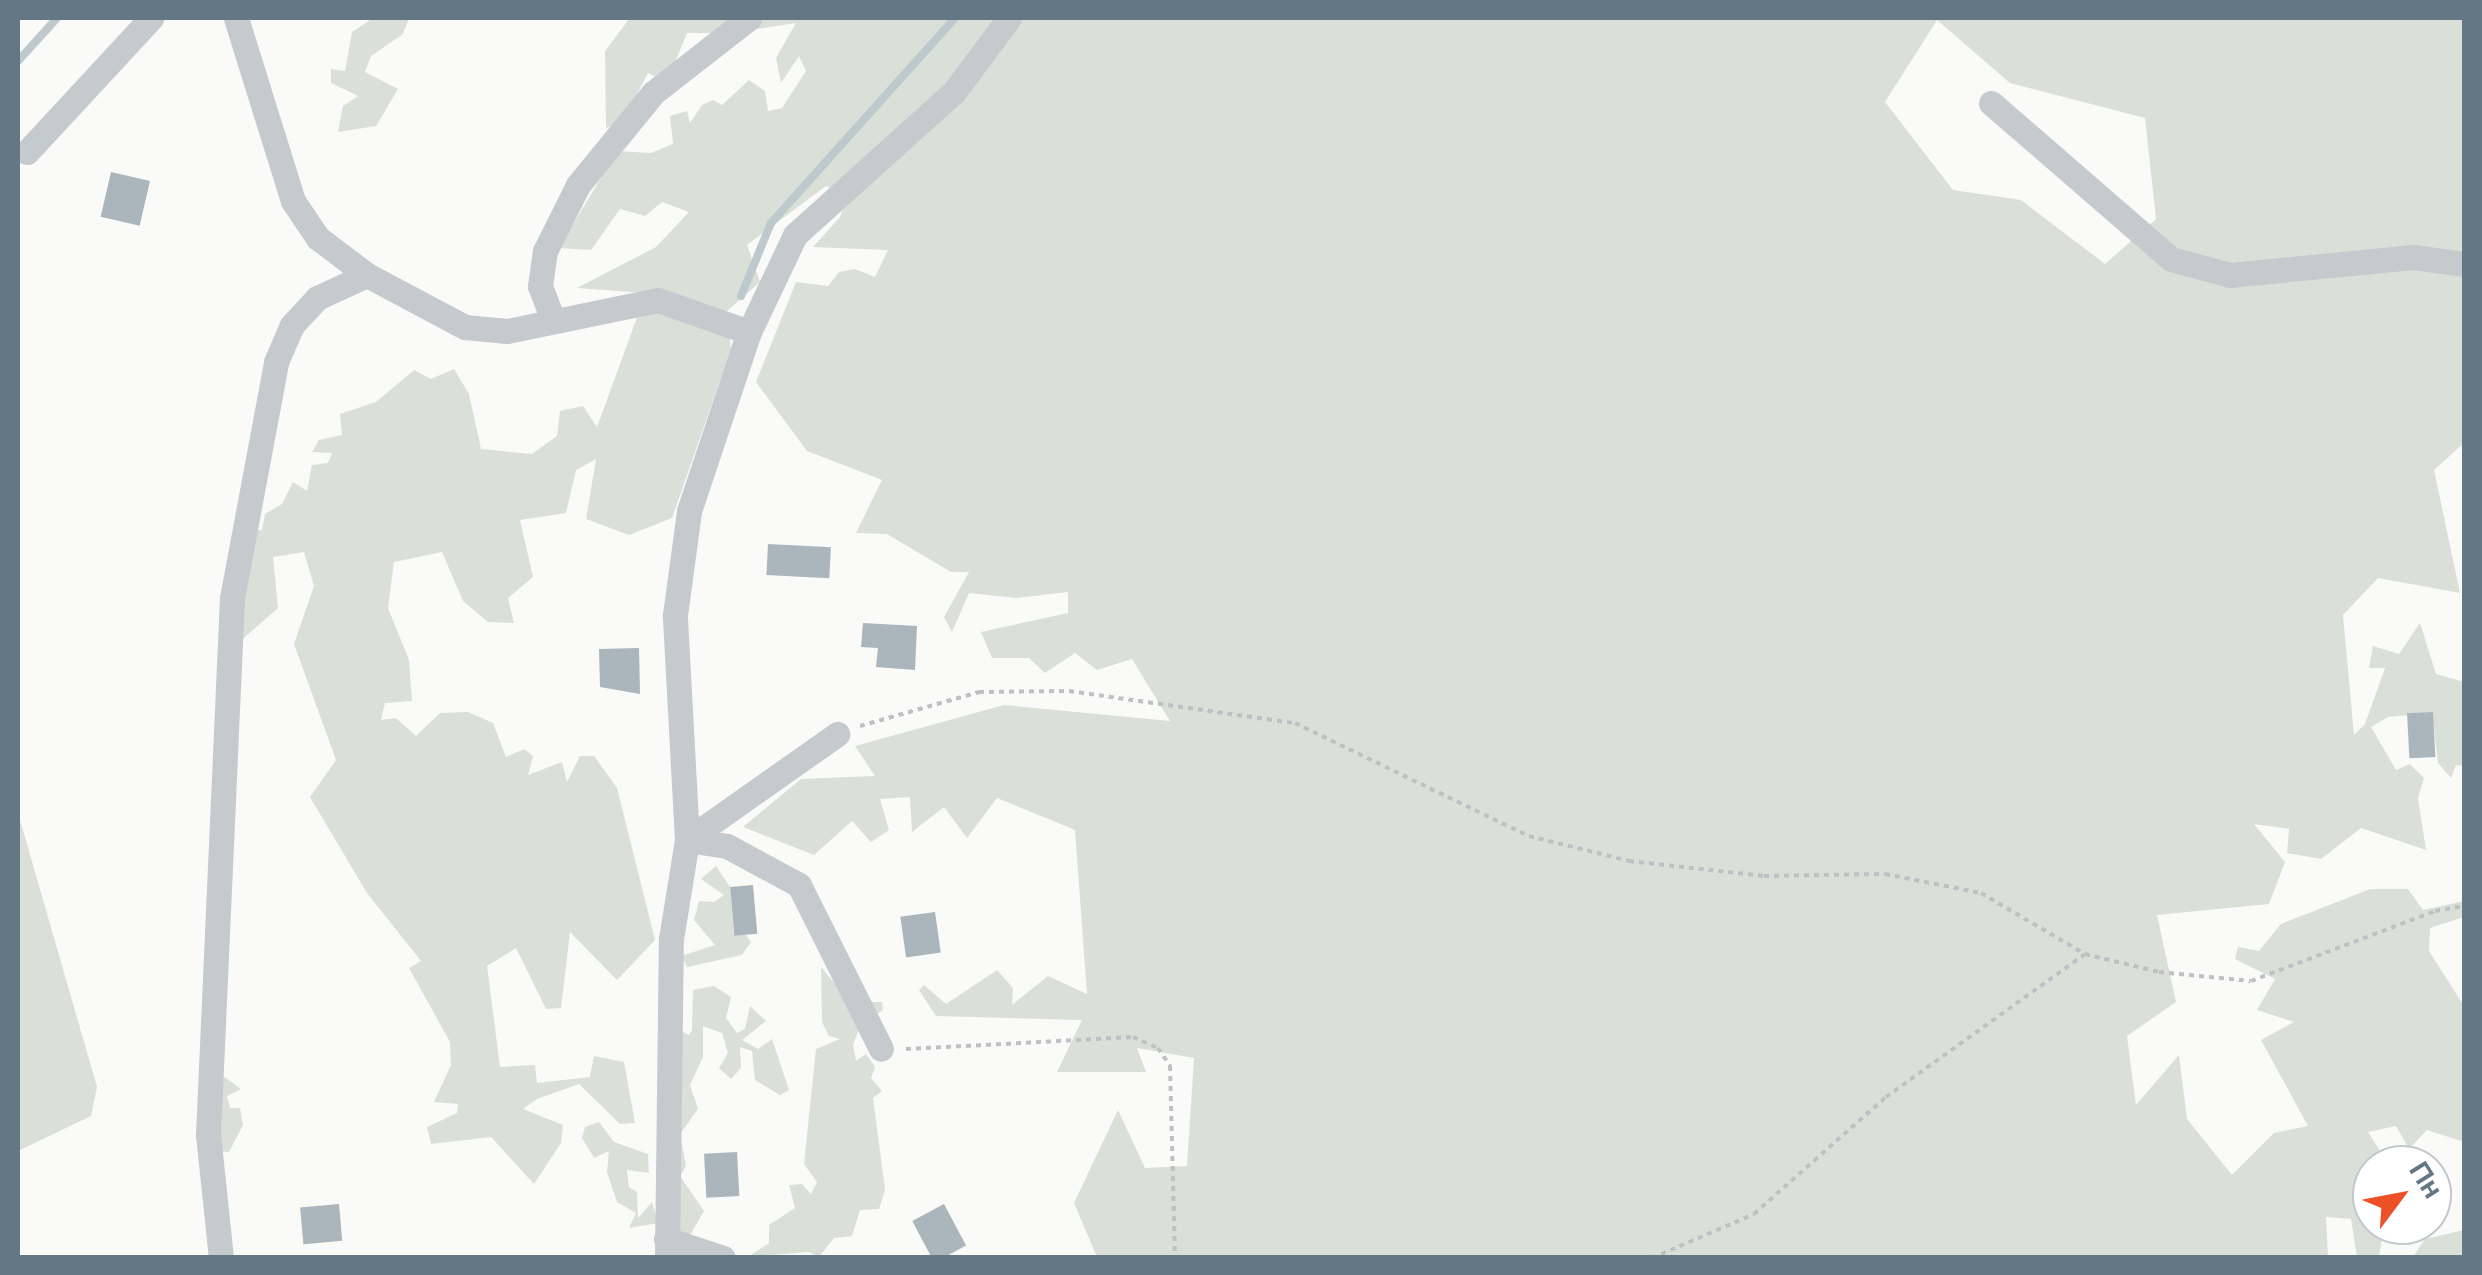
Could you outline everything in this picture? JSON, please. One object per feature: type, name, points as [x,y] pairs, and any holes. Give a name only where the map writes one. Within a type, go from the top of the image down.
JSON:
[{"type":"street","points":[[28,152],[150,18]]},
{"type":"street","points":[[236,18],[294,201],[318,238],[367,274],[465,327],[507,331],[658,300],[749,332]]},
{"type":"street","points":[[553,320],[540,286],[544,251],[578,185],[653,92],[749,18]]},
{"type":"street","points":[[723,1258],[666,1248],[671,940],[687,840],[675,615],[689,510],[749,332],[796,235],[954,92],[1009,18]]},
{"type":"street","points":[[1991,103],[2170,259],[2230,275],[2412,257],[2464,264]]},
{"type":"street","points":[[221,1258],[208,1135],[232,598],[276,362],[292,325],[317,298],[367,274]]},
{"type":"street","points":[[687,840],[836,734]]},
{"type":"street","points":[[687,840],[727,846],[799,885],[881,1049]]},
{"type":"path","points":[[836,734],[979,692],[1070,691],[1295,722],[1529,836],[1630,862],[1764,876],[1885,874],[1981,893],[2085,954],[2158,972],[2251,981],[2434,911],[2464,906]]},
{"type":"path","points":[[1652,1258],[1754,1214],[1886,1097],[2085,954]]},
{"type":"path","points":[[881,1049],[1133,1038],[1158,1048],[1170,1066],[1175,1258]]},
{"type":"shaded area","points":[[373,18],[409,18],[403,34],[371,56],[365,72],[398,89],[376,126],[338,132],[343,106],[358,96],[331,83],[331,69],[345,71],[352,32]]},
{"type":"shaded area","points":[[630,18],[738,18],[716,33],[687,33],[676,60],[658,78],[648,73],[622,123],[606,128],[605,51]]},
{"type":"shaded area","points":[[757,18],[2464,18],[2464,443],[2434,470],[2460,593],[2378,578],[2343,615],[2354,735],[2365,724],[2385,668],[2369,668],[2373,646],[2399,654],[2420,623],[2436,674],[2464,682],[2464,766],[2456,765],[2451,778],[2438,763],[2432,713],[2388,717],[2371,727],[2396,770],[2410,764],[2424,778],[2418,798],[2426,850],[2361,828],[2321,859],[2287,853],[2289,829],[2254,824],[2285,862],[2269,904],[2157,915],[2176,1002],[2127,1036],[2136,1105],[2179,1055],[2187,1119],[2232,1175],[2274,1133],[2308,1126],[2261,1040],[2294,1022],[2257,1010],[2275,979],[2235,959],[2238,947],[2259,951],[2281,924],[2370,889],[2408,889],[2423,910],[2464,901],[2464,917],[2430,928],[2429,951],[2464,1006],[2464,1142],[2427,1130],[2413,1145],[2407,1145],[2396,1126],[2368,1132],[2376,1145],[2352,1145],[2352,1225],[2351,1219],[2326,1217],[2328,1257],[1097,1257],[1074,1203],[1118,1110],[1145,1168],[1187,1166],[1194,1058],[1137,1048],[1146,1072],[1057,1072],[1082,1020],[936,1016],[919,990],[924,985],[946,1004],[997,970],[1013,988],[1012,1005],[1048,976],[1087,994],[1075,830],[997,798],[967,838],[944,807],[912,832],[910,797],[880,799],[889,830],[871,842],[852,821],[814,855],[743,827],[801,779],[875,776],[855,746],[1004,705],[1170,721],[1132,659],[1097,670],[1075,653],[1045,673],[1029,658],[992,658],[981,632],[1068,613],[1068,592],[1016,598],[969,593],[952,632],[944,617],[969,572],[951,572],[887,534],[856,533],[882,480],[807,451],[756,382],[796,282],[828,286],[839,272],[855,269],[875,277],[888,250],[813,247],[840,217],[848,196],[826,186],[747,245],[760,282],[727,311],[731,349],[672,518],[629,535],[586,519],[596,459],[576,470],[566,513],[520,520],[533,577],[508,598],[514,623],[488,622],[463,601],[442,552],[394,562],[388,608],[409,660],[412,701],[385,703],[381,720],[396,718],[416,736],[440,713],[468,712],[493,723],[506,757],[524,749],[533,756],[528,775],[562,762],[567,782],[580,756],[594,756],[617,788],[655,940],[617,980],[570,932],[561,1008],[546,1009],[516,948],[487,966],[500,1067],[535,1065],[537,1083],[590,1077],[594,1056],[624,1062],[635,1123],[620,1124],[579,1084],[537,1099],[523,1109],[563,1125],[561,1143],[534,1184],[491,1137],[431,1144],[427,1127],[457,1113],[458,1104],[434,1102],[451,1065],[450,1042],[409,968],[421,961],[367,893],[310,797],[336,760],[294,644],[314,586],[304,552],[273,557],[278,608],[237,644],[251,531],[262,530],[265,514],[282,504],[293,482],[307,491],[312,465],[328,463],[332,453],[312,452],[319,440],[342,435],[340,414],[376,402],[414,370],[431,379],[454,369],[469,394],[481,449],[532,454],[557,436],[560,411],[583,406],[597,427],[646,293],[577,288],[656,247],[689,212],[662,202],[645,216],[620,209],[591,250],[559,248],[617,151],[651,153],[673,144],[670,116],[687,111],[690,123],[702,105],[713,100],[722,105],[749,80],[765,91],[768,111],[782,108],[806,71],[799,56],[781,83],[776,58],[796,23],[751,30]],"holes":[[[1937,20],[2010,83],[2145,118],[2156,219],[2105,264],[2021,200],[1953,190],[1885,102]]]},
{"type":"shaded area","points":[[18,813],[97,1087],[91,1116],[18,1151]]},
{"type":"shaded area","points":[[716,866],[730,887],[734,935],[746,935],[751,942],[742,955],[687,967],[681,956],[715,945],[694,920],[699,901],[714,902],[724,895],[701,879]]},
{"type":"shaded area","points":[[821,967],[850,1002],[882,1002],[883,1010],[860,1026],[853,1045],[856,1061],[866,1054],[875,1067],[871,1078],[882,1091],[873,1098],[885,1190],[879,1209],[860,1210],[852,1236],[834,1238],[819,1257],[809,1252],[748,1257],[769,1243],[769,1225],[795,1208],[789,1185],[802,1184],[811,1194],[817,1182],[804,1164],[816,1049],[840,1039],[829,1036],[822,1022]]},
{"type":"shaded area","points":[[714,986],[731,997],[726,1018],[737,1033],[745,1029],[750,1006],[766,1021],[742,1040],[758,1049],[772,1039],[789,1090],[780,1095],[755,1080],[752,1051],[740,1047],[741,1068],[731,1079],[719,1068],[728,1053],[722,1033],[703,1026],[703,1057],[690,1085],[698,1109],[680,1134],[686,1166],[680,1176],[704,1211],[689,1237],[673,1232],[677,1029],[689,1035],[692,1030],[693,990]]},
{"type":"shaded area","points":[[219,1073],[241,1089],[227,1096],[230,1108],[240,1108],[243,1125],[229,1152],[217,1151]]},
{"type":"shaded area","points":[[599,1122],[614,1142],[648,1154],[649,1173],[627,1170],[629,1187],[637,1192],[638,1218],[652,1202],[658,1223],[629,1228],[636,1213],[617,1202],[607,1172],[609,1151],[594,1158],[582,1138],[585,1127]]},
{"type":"shaded area","points":[[2464,1230],[2464,1257],[2413,1257],[2421,1245],[2452,1245],[2452,1233]]},
{"type":"shaded area","points":[[2355,1245],[2381,1245],[2379,1257],[2357,1257]]},
{"type":"building","points":[[111,172],[150,181],[140,226],[101,217]]},
{"type":"building","points":[[768,544],[831,547],[829,578],[766,575]]},
{"type":"building","points":[[863,623],[917,626],[915,670],[876,667],[878,648],[861,647]]},
{"type":"building","points":[[639,648],[640,694],[600,687],[599,649]]},
{"type":"building","points":[[2433,712],[2435,757],[2409,758],[2407,713]]},
{"type":"building","points":[[753,885],[757,934],[734,936],[730,887]]},
{"type":"building","points":[[935,912],[941,953],[906,957],[900,917]]},
{"type":"building","points":[[737,1152],[739,1196],[706,1198],[704,1154]]},
{"type":"building","points":[[339,1204],[342,1241],[303,1244],[300,1207]]},
{"type":"building","points":[[944,1204],[966,1245],[943,1258],[932,1258],[912,1221]]},
{"type":"waterway","points":[[18,61],[57,18]]},
{"type":"waterway","points":[[741,296],[771,223],[955,18]]}]
